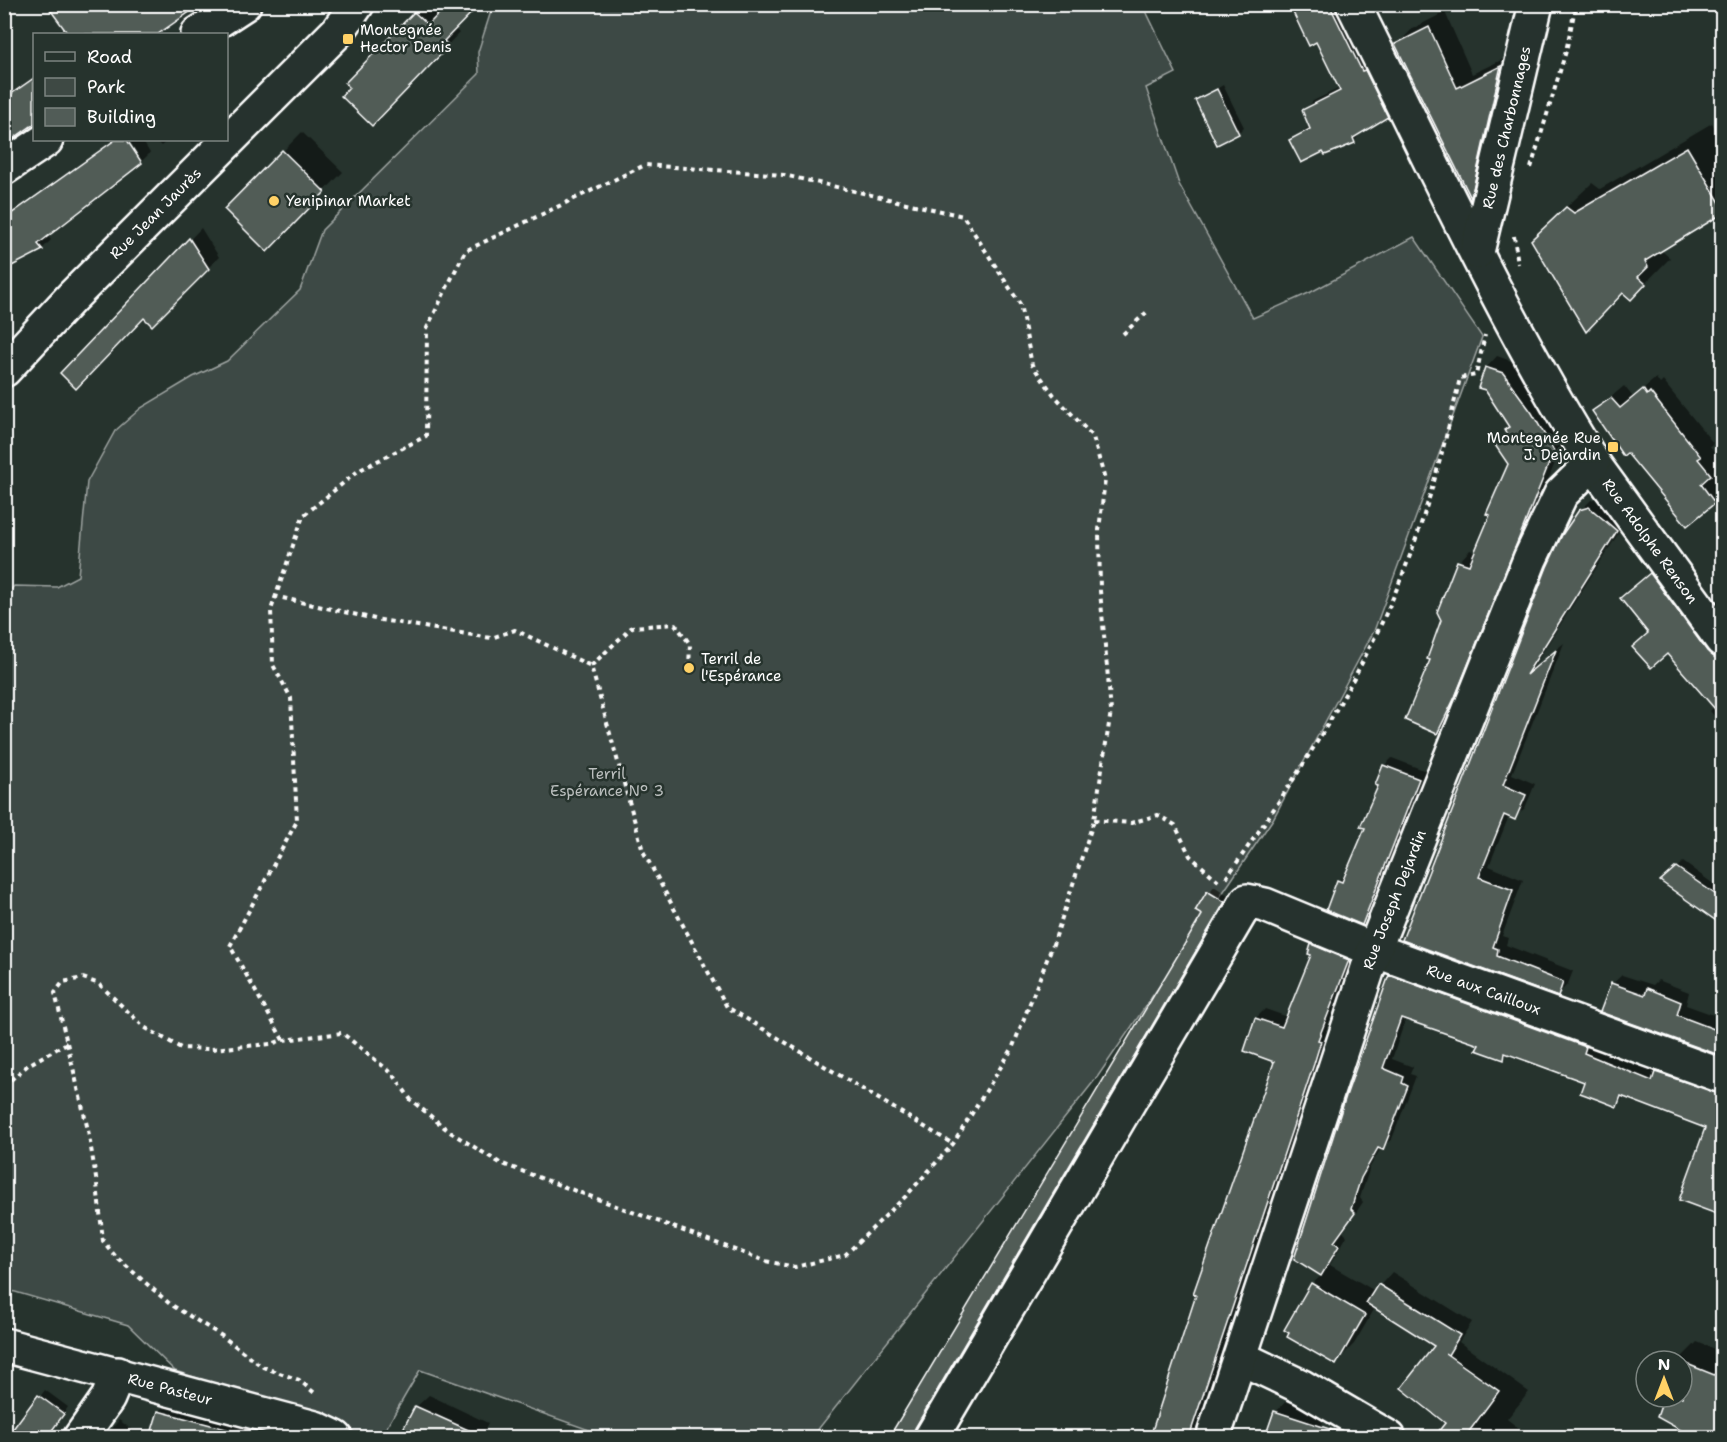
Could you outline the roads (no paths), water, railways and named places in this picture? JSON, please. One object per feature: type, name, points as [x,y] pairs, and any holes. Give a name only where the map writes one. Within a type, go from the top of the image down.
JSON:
[{"type":"street","points":[[200,33],[244,4]]},
{"type":"street","name":"Rue Jean Jaurès","points":[[4,370],[72,297],[338,31],[357,4]]},
{"type":"street","name":"Rue Adolphe Renson","points":[[1353,4],[1511,321],[1593,463],[1722,640]]},
{"type":"street","name":"Rue des Charbonnages","points":[[1477,252],[1536,4]]},
{"type":"street","points":[[4,168],[44,141]]},
{"type":"street","name":"Rue Joseph Dejardin","points":[[1213,1437],[1374,950],[1530,559],[1561,494],[1593,463]]},
{"type":"street","name":"Rue aux Cailloux","points":[[931,1437],[1235,892],[1374,950],[1722,1076]]},
{"type":"street","name":"Rue Pasteur","points":[[4,1345],[118,1374],[320,1434]]},
{"type":"street","points":[[1241,1358],[1302,1387],[1389,1437]]},
{"type":"street","points":[[80,1437],[108,1398],[118,1374]]},
{"type":"place","name":"Montegnée Hector Denis","points":[[348,39]]},
{"type":"place","name":"Yenipinar Market","points":[[274,201]]},
{"type":"place","name":"Montegnée Rue J. Dejardin","points":[[1613,447]]},
{"type":"place","name":"Terril de l'Espérance","points":[[689,668]]},
{"type":"park label","name":"Terril Espérance N° 3","points":[[607,782]]}]
